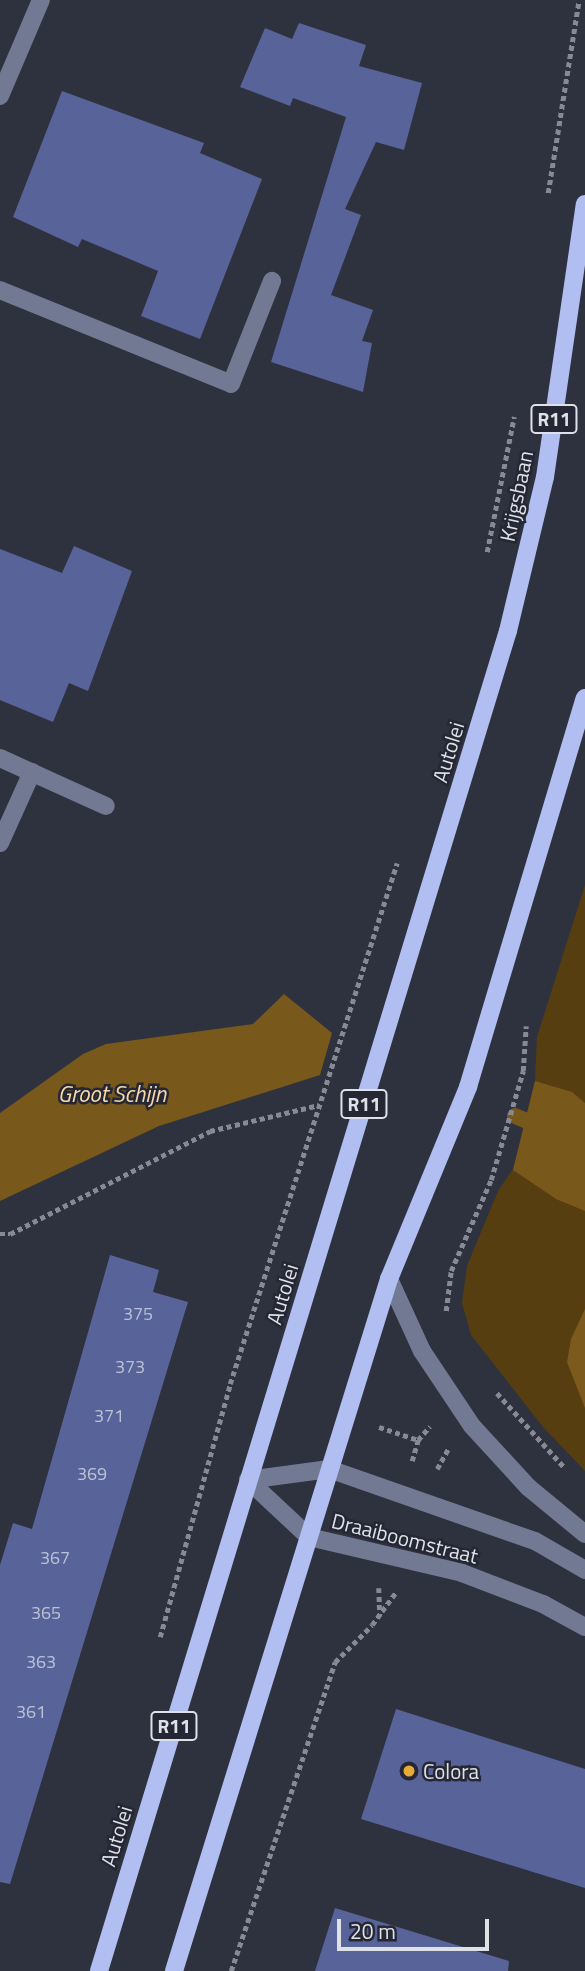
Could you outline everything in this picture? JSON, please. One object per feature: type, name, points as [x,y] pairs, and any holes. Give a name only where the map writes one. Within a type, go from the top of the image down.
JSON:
[{"type":"main road","name":"Krijgsbaan","points":[[508,631],[545,477],[585,204]]},
{"type":"main road","name":"Autolei","points":[[99,1971],[508,631]]},
{"type":"main road","points":[[174,1971],[389,1279],[468,1087],[585,698]]},
{"type":"street","points":[[0,96],[41,0]]},
{"type":"street","points":[[0,290],[231,384],[272,281]]},
{"type":"street","points":[[0,758],[106,806]]},
{"type":"street","points":[[0,843],[32,772]]},
{"type":"street","points":[[389,1279],[422,1351],[454,1401],[528,1487],[585,1534]]},
{"type":"street","name":"Draaiboomstraat","points":[[248,1480],[329,1469],[535,1541],[585,1570]]},
{"type":"street","name":"Draaiboomstraat","points":[[248,1480],[309,1537],[462,1573],[543,1604],[585,1627]]},
{"type":"path","points":[[547,199],[579,0]]},
{"type":"path","points":[[485,564],[516,403]]},
{"type":"path","points":[[230,1384],[399,855]]},
{"type":"path","points":[[448,1323],[444,1301],[451,1271],[498,1156],[523,1071],[527,1020]]},
{"type":"path","points":[[0,1234],[10,1234],[210,1131],[319,1105]]},
{"type":"path","points":[[454,1401],[484,1377],[569,1473]]},
{"type":"path","points":[[431,1482],[453,1439]]},
{"type":"path","points":[[231,1971],[335,1662],[380,1615],[399,1588]]},
{"type":"shaded area","points":[[585,885],[585,1471],[543,1427],[471,1335],[462,1303],[467,1266],[498,1191],[513,1169],[535,1081],[537,1037]]},
{"type":"shaded area","points":[[585,1309],[585,1408],[567,1362],[571,1339]]},
{"type":"water","name":"Groot Schijn","points":[[284,994],[332,1033],[320,1075],[159,1126],[0,1201],[0,1113],[83,1054],[106,1044],[253,1024]]},
{"type":"water","points":[[535,1081],[572,1092],[585,1103],[585,1211],[556,1199],[513,1170]]},
{"type":"building","points":[[299,23],[366,45],[359,66],[422,83],[404,150],[376,142],[345,209],[361,215],[331,295],[373,310],[362,341],[372,343],[363,392],[271,362],[346,117],[293,98],[290,106],[240,87],[265,28],[292,39]]},
{"type":"building","points":[[62,91],[204,143],[200,153],[262,179],[200,339],[141,316],[158,271],[82,239],[78,247],[13,217]]},
{"type":"building","points":[[74,546],[132,571],[88,691],[69,683],[53,722],[0,700],[0,549],[62,573]]},
{"type":"building","points":[[110,1255],[159,1270],[153,1292],[188,1302],[10,1884],[0,1882],[0,1565],[13,1523],[32,1529]]},
{"type":"building","points":[[396,1709],[585,1769],[585,1888],[361,1819]]},
{"type":"building","points":[[335,1908],[509,1961],[508,1971],[315,1971]]},
{"type":"waterway","name":"Groot Schijn","points":[[515,1116],[543,1128]]},
{"type":"place","name":"Colora","points":[[409,1771]]}]
